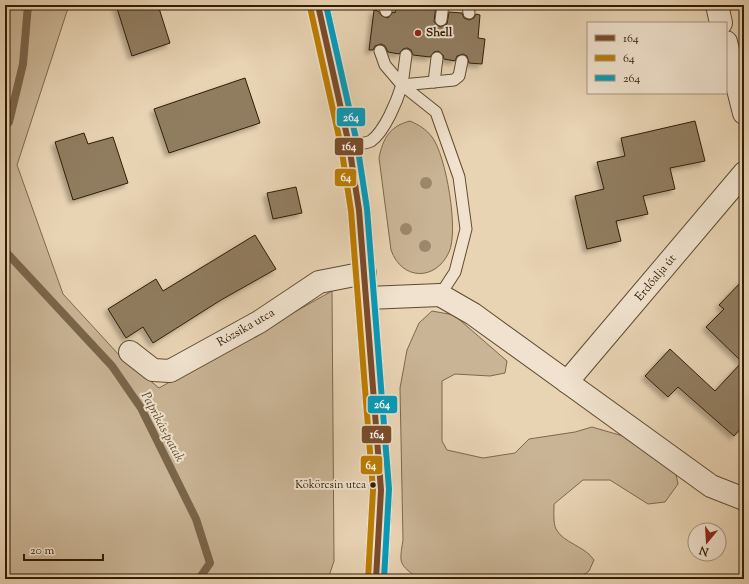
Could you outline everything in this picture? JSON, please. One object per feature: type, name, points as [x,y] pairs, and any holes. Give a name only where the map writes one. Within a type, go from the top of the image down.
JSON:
[{"type":"street","points":[[318,5],[349,144],[360,210],[381,490],[376,579]]},
{"type":"street","points":[[716,5],[721,22]]},
{"type":"street","points":[[727,46],[744,113]]},
{"type":"street","name":"Erdőalja út","points":[[567,382],[744,173]]},
{"type":"street","name":"Rózsika utca","points":[[130,352],[153,370],[170,371],[259,322],[319,282],[365,273]]},
{"type":"street","points":[[367,298],[440,295],[473,314],[711,486],[744,499]]},
{"type":"lane","points":[[441,20],[443,5]]},
{"type":"lane","points":[[380,51],[385,65],[402,85],[436,112],[459,177],[466,229],[455,272],[440,295]]},
{"type":"lane","points":[[349,144],[369,142],[378,133],[394,106],[402,85],[406,54]]},
{"type":"lane","points":[[434,82],[437,58]]},
{"type":"lane","points":[[402,85],[454,80],[459,76],[462,69],[462,61]]},
{"type":"shaded area","points":[[5,5],[69,5],[17,165],[63,294],[120,356],[159,388],[332,291],[334,561],[328,579],[5,579]]},
{"type":"shaded area","points":[[410,121],[427,132],[437,146],[450,193],[453,228],[452,242],[449,252],[443,262],[428,272],[419,274],[411,272],[403,267],[396,260],[391,250],[379,158],[388,134],[397,126]]},
{"type":"shaded area","points":[[432,311],[454,315],[507,361],[505,373],[490,376],[455,374],[442,381],[442,441],[447,450],[483,458],[515,453],[529,439],[575,432],[592,427],[623,436],[669,466],[676,474],[678,484],[665,502],[648,504],[610,480],[583,480],[554,504],[554,524],[559,534],[585,551],[594,560],[589,571],[578,579],[418,579],[407,570],[402,563],[401,554],[403,540],[400,388],[407,350],[419,323]]},
{"type":"building","points":[[116,5],[158,5],[170,43],[132,56]]},
{"type":"building","points":[[396,5],[436,5],[434,22],[440,27],[447,24],[449,12],[462,13],[464,18],[469,20],[474,18],[476,14],[480,15],[478,38],[485,39],[482,64],[469,63],[467,56],[463,54],[457,56],[455,61],[444,59],[443,55],[438,51],[434,52],[430,57],[413,55],[411,50],[407,48],[403,49],[399,54],[388,52],[385,46],[381,44],[375,46],[373,50],[369,50],[374,10],[378,11],[382,16],[388,18],[393,12],[395,13]]},
{"type":"building","points":[[245,78],[260,123],[169,153],[154,109]]},
{"type":"building","points":[[695,121],[705,161],[670,168],[675,189],[643,196],[648,214],[616,221],[621,241],[587,249],[575,196],[604,189],[597,162],[625,156],[621,138]]},
{"type":"building","points":[[84,133],[88,144],[113,137],[128,183],[73,200],[55,142]]},
{"type":"building","points":[[296,187],[302,213],[273,219],[267,193]]},
{"type":"building","points":[[255,235],[276,269],[221,300],[153,343],[143,327],[126,338],[108,309],[156,279],[163,291]]},
{"type":"building","points":[[744,279],[744,425],[734,436],[678,387],[668,397],[645,376],[670,349],[715,391],[742,362],[706,327],[724,309],[719,305]]},
{"type":"waterway","name":"Paprikás-patak","points":[[5,127],[9,122],[23,64],[28,5]]},
{"type":"waterway","name":"Paprikás-patak","points":[[5,251],[112,366],[141,408],[196,519],[210,563],[199,579]]},
{"type":"transit line","name":"164","points":[[318,5],[349,145],[359,210],[381,490],[376,579]]},
{"type":"transit line","name":"264","points":[[326,5],[357,143],[367,209],[389,489],[384,579]]},
{"type":"transit line","name":"64","points":[[310,7],[341,146],[351,211],[373,490],[368,579]]},
{"type":"place","name":"Shell","points":[[418,33]]},
{"type":"place","name":"Kökörcsin utca","points":[[373,485]]}]
